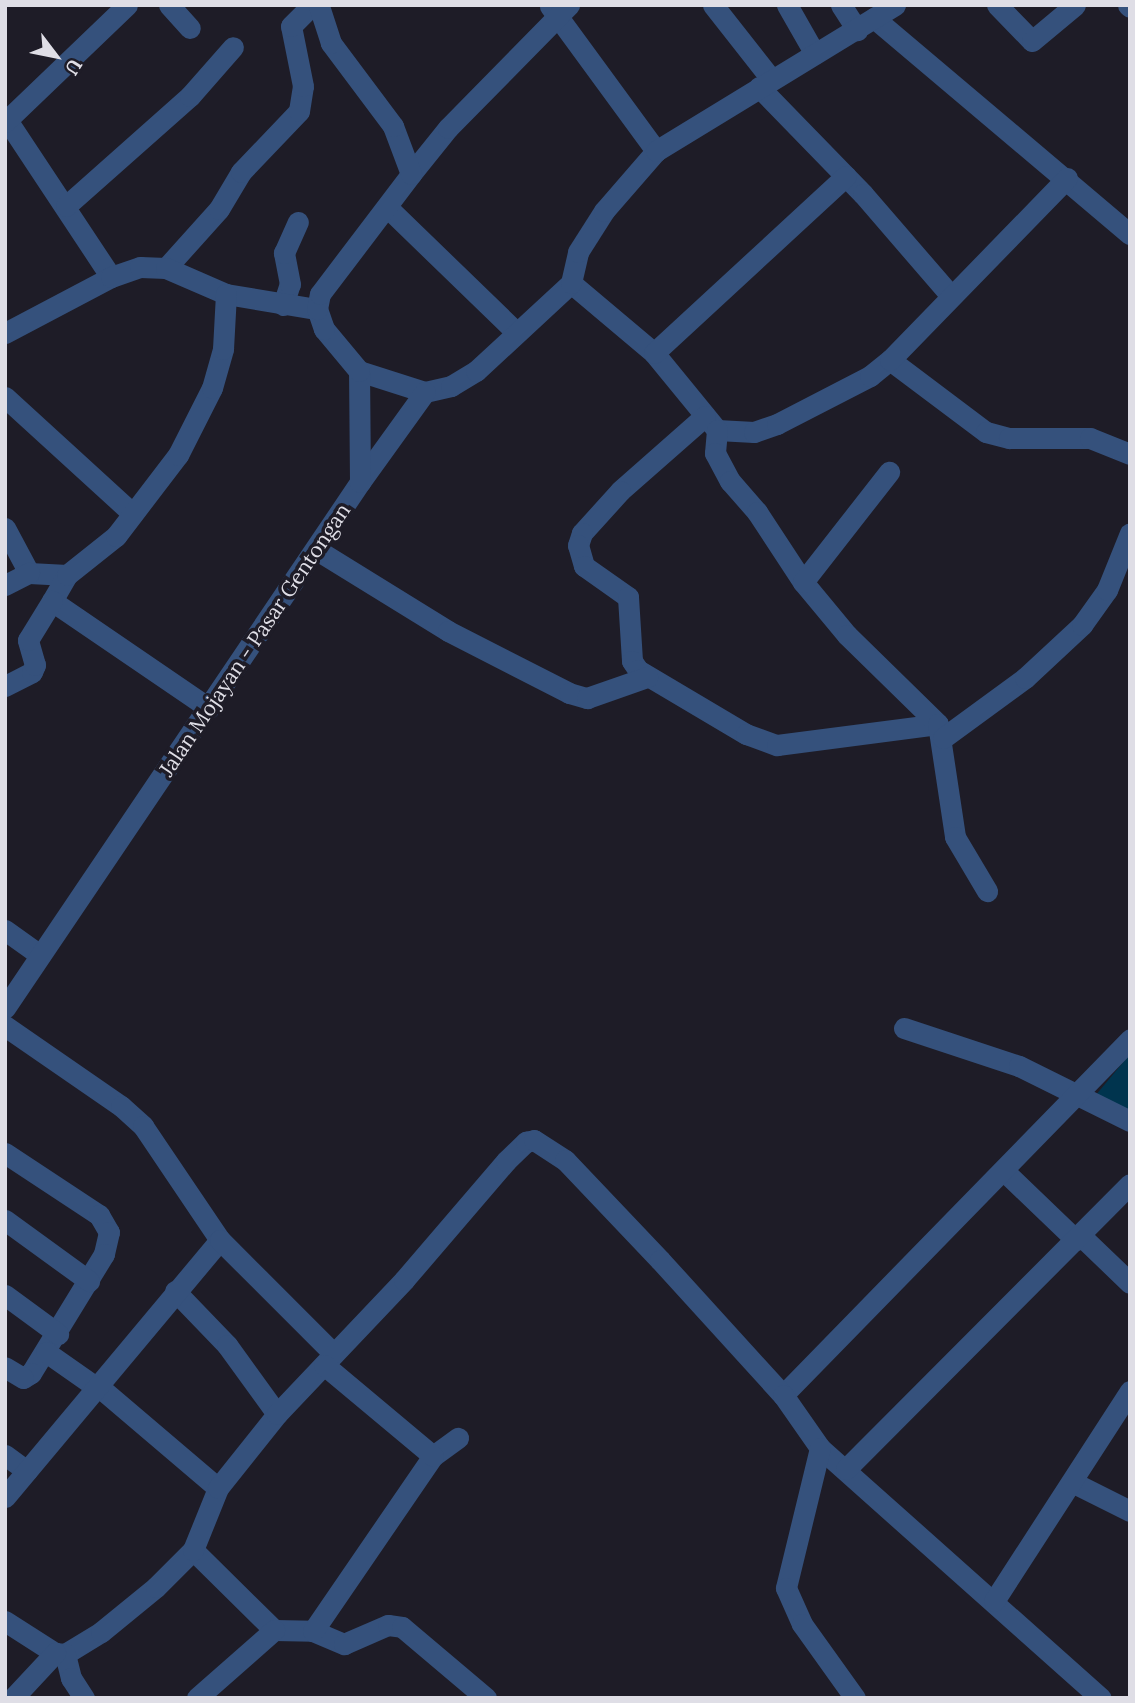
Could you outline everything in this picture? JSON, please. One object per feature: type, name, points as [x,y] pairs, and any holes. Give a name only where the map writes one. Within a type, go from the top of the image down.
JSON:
[{"type":"street","points":[[111,277],[6,120],[127,5]]},
{"type":"street","points":[[169,5],[190,28]]},
{"type":"street","points":[[166,268],[219,209],[241,173],[299,111],[303,86],[291,26],[312,5]]},
{"type":"street","points":[[319,5],[331,43],[393,126],[411,174]]},
{"type":"street","points":[[713,5],[766,83],[951,296]]},
{"type":"street","points":[[787,5],[816,54]]},
{"type":"street","points":[[841,5],[1127,227]]},
{"type":"street","points":[[656,151],[559,9],[448,128],[320,294],[317,309],[324,330],[359,371],[425,392],[451,386],[477,371],[571,283],[584,242],[656,151],[895,5]]},
{"type":"street","points":[[998,5],[1032,41],[1075,5]]},
{"type":"street","points":[[66,206],[190,96],[233,47]]},
{"type":"street","points":[[654,353],[846,176]]},
{"type":"street","points":[[1067,178],[890,360],[870,376],[777,424],[754,432],[711,423],[620,491],[582,533],[578,545],[584,566],[628,597],[632,661],[647,677],[746,734],[777,745],[941,731],[1025,678],[1082,625],[1107,590],[1130,533]]},
{"type":"street","points":[[387,207],[516,332]]},
{"type":"street","points":[[283,304],[290,284],[284,253],[298,222]]},
{"type":"street","points":[[5,333],[111,277],[141,267],[166,268],[226,294],[317,309]]},
{"type":"street","points":[[571,283],[654,353],[711,423],[715,453],[730,481],[757,512],[803,582],[847,635],[941,731],[955,838],[987,891]]},
{"type":"street","points":[[5,686],[32,672],[35,665],[28,640],[67,575],[101,550],[133,514],[178,455],[212,388],[223,349],[226,294]]},
{"type":"street","points":[[890,360],[986,432],[1009,438],[1090,439],[1130,454]]},
{"type":"street","name":"Jalan Mojayan - Pasar Gentongan","points":[[5,1008],[317,550],[360,482],[359,371]]},
{"type":"street","points":[[360,482],[425,392]]},
{"type":"street","points":[[5,397],[133,514]]},
{"type":"street","points":[[803,582],[889,472]]},
{"type":"street","points":[[5,528],[29,573]]},
{"type":"street","points":[[317,550],[449,631],[569,693],[587,698],[647,677]]},
{"type":"street","points":[[5,585],[29,573],[67,575]]},
{"type":"street","points":[[52,601],[209,708]]},
{"type":"street","points":[[5,930],[40,955]]},
{"type":"street","points":[[5,1026],[121,1106],[143,1126],[220,1240],[329,1360],[433,1456]]},
{"type":"street","points":[[904,1028],[984,1053],[1130,1121]]},
{"type":"street","points":[[783,1395],[1079,1096],[1130,1039]]},
{"type":"street","points":[[13,1698],[60,1653],[101,1632],[156,1587],[192,1549],[218,1488],[277,1414],[432,1249],[506,1161],[526,1142],[534,1140],[565,1160],[783,1395],[820,1448],[1101,1698]]},
{"type":"street","points":[[5,1153],[107,1222],[108,1244],[47,1352],[23,1378],[5,1367]]},
{"type":"street","points":[[1004,1171],[1130,1283]]},
{"type":"street","points":[[846,1469],[1130,1184]]},
{"type":"street","points":[[5,1220],[89,1281]]},
{"type":"street","points":[[5,1497],[220,1240]]},
{"type":"street","points":[[175,1291],[227,1345],[277,1414]]},
{"type":"street","points":[[5,1295],[58,1334]]},
{"type":"street","points":[[47,1352],[97,1387],[218,1488]]},
{"type":"street","points":[[994,1601],[1130,1391]]},
{"type":"street","points":[[313,1631],[433,1456],[458,1438]]},
{"type":"street","points":[[820,1448],[786,1588],[802,1624],[855,1698]]},
{"type":"street","points":[[5,1455],[27,1471]]},
{"type":"street","points":[[1072,1482],[1130,1511]]},
{"type":"street","points":[[192,1549],[274,1630]]},
{"type":"street","points":[[5,1621],[60,1653],[84,1698]]},
{"type":"street","points":[[197,1698],[274,1630],[313,1631],[344,1644],[388,1625],[402,1627],[481,1696]]},
{"type":"water","points":[[1130,1054],[1130,1114],[1095,1096]]}]
